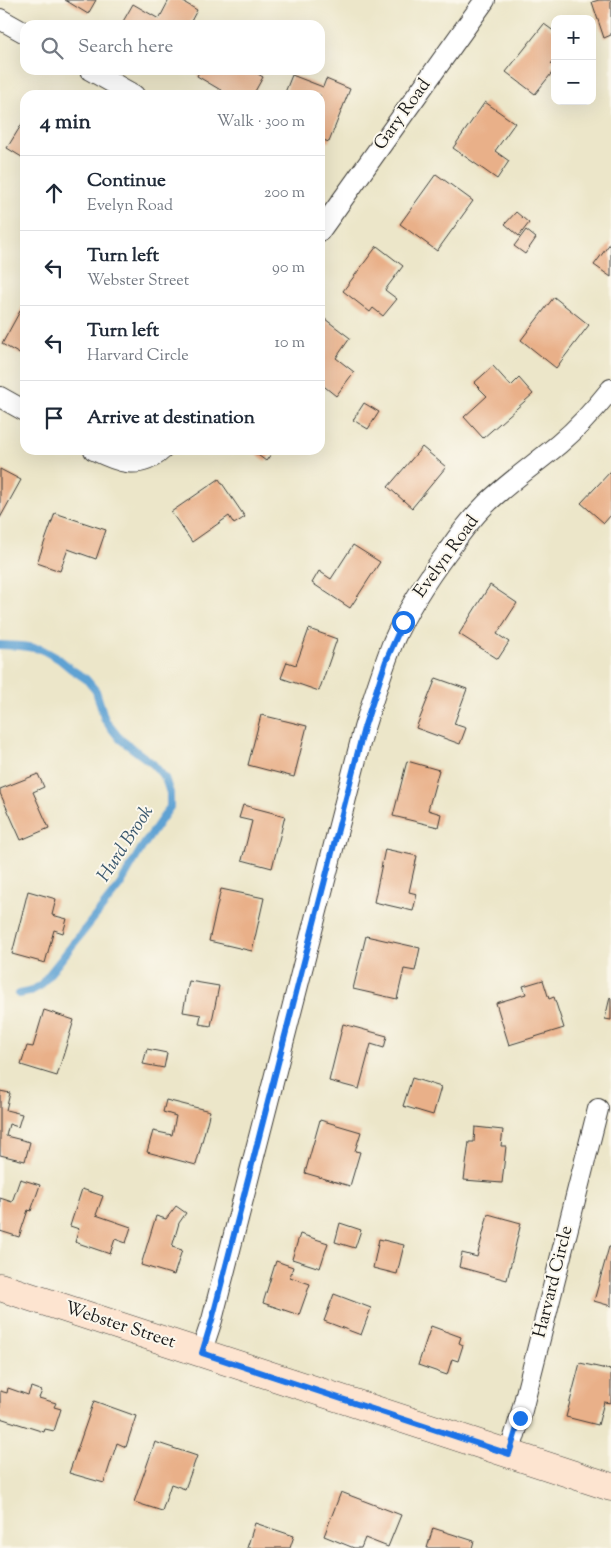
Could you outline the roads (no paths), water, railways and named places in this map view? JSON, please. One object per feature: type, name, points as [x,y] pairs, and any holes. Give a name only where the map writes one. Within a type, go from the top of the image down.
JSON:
[{"type":"street","name":"Gary Road","points":[[327,207],[485,0]]},
{"type":"street","points":[[0,19],[20,30]]},
{"type":"street","points":[[99,75],[125,90]]},
{"type":"street","name":"Evelyn Road","points":[[202,1353],[364,728],[394,640],[426,582],[468,524],[500,491],[575,430],[611,389]]},
{"type":"street","points":[[0,397],[20,408]]},
{"type":"street","points":[[105,455],[129,464],[149,459],[155,455]]},
{"type":"street","name":"Harvard Circle","points":[[509,1454],[520,1418],[598,1109]]},
{"type":"street","name":"Webster Street","points":[[0,1287],[611,1487]]},
{"type":"waterway","name":"Hurd Brook","points":[[0,645],[41,649],[59,659],[86,679],[96,691],[105,720],[120,739],[153,764],[165,778],[170,793],[170,807],[141,849],[120,885],[40,986],[29,992],[19,994]]}]
